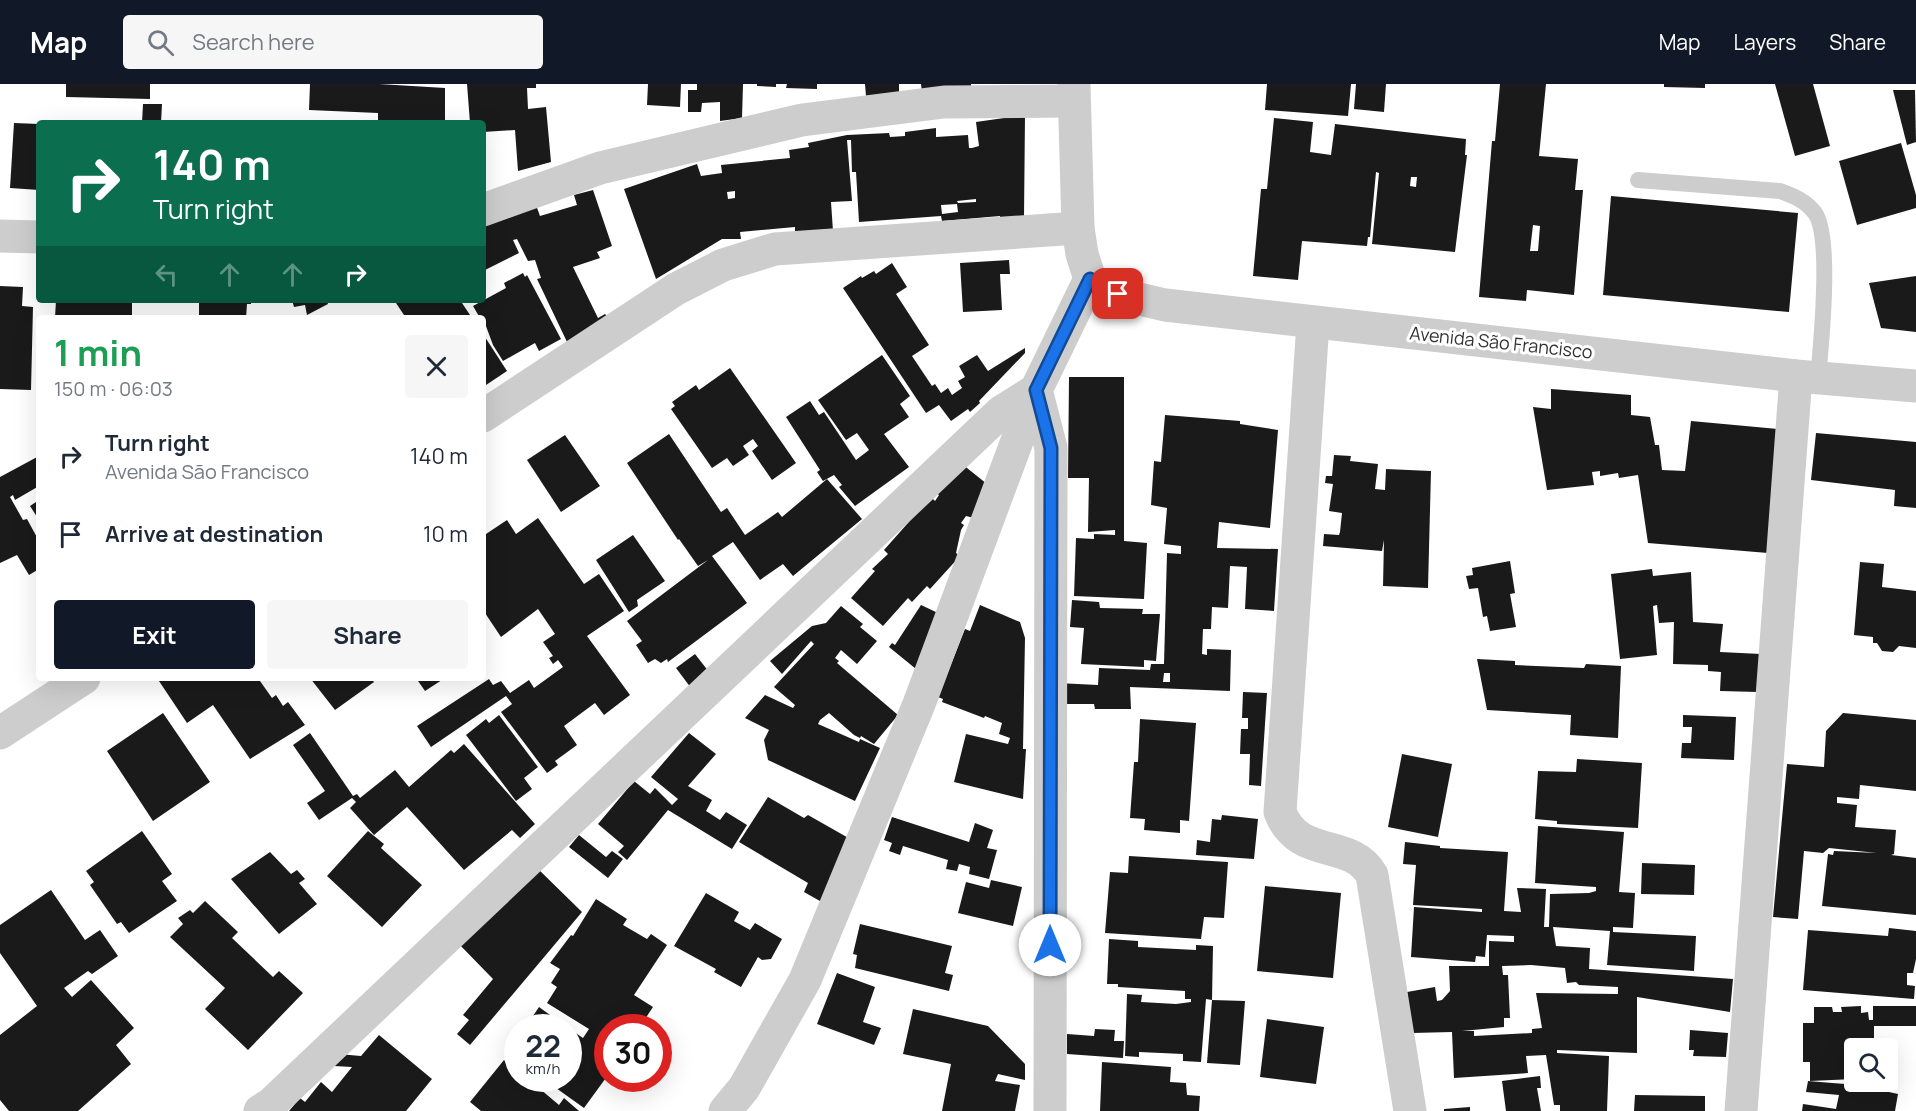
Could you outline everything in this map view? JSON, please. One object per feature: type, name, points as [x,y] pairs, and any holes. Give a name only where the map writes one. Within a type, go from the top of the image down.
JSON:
[{"type":"street","points":[[486,209],[600,168],[802,120],[944,102],[1073,92],[1078,228],[1082,254],[1090,279],[1036,390],[919,704],[805,980],[744,1088],[725,1111]]},
{"type":"street","points":[[486,414],[676,289],[723,265],[775,249],[1078,228]]},
{"type":"street","points":[[0,236],[36,237]]},
{"type":"street","name":"Avenida São Francisco","points":[[1090,279],[1118,294],[1166,305],[1807,377],[1916,386]]},
{"type":"street","points":[[1313,322],[1280,812],[1286,828],[1299,839],[1360,860],[1372,875],[1410,1111]]},
{"type":"street","points":[[1741,1111],[1807,377]]},
{"type":"street","points":[[260,1111],[1001,412],[1036,390]]},
{"type":"street","points":[[1036,390],[1051,448],[1050,1111]]},
{"type":"street","points":[[0,733],[79,681]]},
{"type":"lane","points":[[1638,180],[1780,191],[1801,199],[1816,214],[1823,256],[1823,327],[1807,377]]},
{"type":"building","points":[[66,84],[150,84],[150,99],[66,97]]},
{"type":"building","points":[[310,84],[379,84],[445,88],[445,120],[378,120],[378,113],[309,110]]},
{"type":"building","points":[[467,84],[536,84],[536,88],[527,88],[528,109],[546,107],[551,162],[518,171],[515,130],[486,132],[486,120],[470,120]]},
{"type":"building","points":[[648,84],[681,84],[680,107],[647,105]]},
{"type":"building","points":[[697,84],[743,84],[742,118],[720,121],[720,102],[702,103],[701,112],[688,112],[688,90],[697,90]]},
{"type":"building","points":[[757,84],[776,84],[776,87],[757,86]]},
{"type":"building","points":[[787,84],[817,84],[817,89],[786,88]]},
{"type":"building","points":[[865,84],[899,84],[899,93],[866,96]]},
{"type":"building","points":[[921,84],[971,84],[971,86],[922,92]]},
{"type":"building","points":[[1267,84],[1351,84],[1348,116],[1265,110]]},
{"type":"building","points":[[1356,84],[1386,84],[1384,112],[1354,109]]},
{"type":"building","points":[[1500,84],[1546,84],[1539,156],[1578,159],[1575,190],[1583,190],[1574,295],[1527,290],[1526,301],[1479,297],[1492,141],[1495,141]],"holes":[[[1533,225],[1540,226],[1538,251],[1530,251]]]},
{"type":"building","points":[[1664,84],[1705,84],[1705,88],[1664,87]]},
{"type":"building","points":[[1775,84],[1813,84],[1830,146],[1795,156]]},
{"type":"building","points":[[1893,90],[1915,90],[1916,142],[1907,145]]},
{"type":"building","points":[[143,104],[162,104],[161,120],[142,120]]},
{"type":"building","points":[[1025,115],[1024,217],[1000,219],[1000,216],[942,221],[941,216],[859,222],[856,172],[852,172],[851,140],[847,140],[852,201],[831,202],[833,231],[795,235],[795,227],[740,232],[741,239],[722,239],[656,279],[624,189],[697,164],[701,176],[722,173],[721,165],[790,158],[789,150],[809,147],[808,143],[847,135],[889,133],[890,137],[905,136],[905,132],[936,128],[936,137],[968,135],[969,148],[972,148],[979,146],[976,122]],"holes":[[[735,191],[735,198],[728,199],[727,192]],[[976,199],[976,202],[958,203],[957,201]],[[957,204],[958,212],[942,214],[941,205]]]},
{"type":"building","points":[[1274,118],[1313,122],[1310,152],[1331,155],[1335,124],[1466,139],[1465,155],[1467,155],[1455,252],[1372,244],[1379,173],[1376,172],[1370,237],[1368,237],[1367,246],[1302,241],[1298,280],[1253,276],[1261,189],[1267,189]],"holes":[[[1411,177],[1417,177],[1416,187],[1410,186]]]},
{"type":"building","points":[[14,123],[36,124],[36,190],[10,188]]},
{"type":"building","points":[[1901,143],[1916,195],[1916,208],[1857,225],[1839,161]]},
{"type":"building","points":[[593,190],[612,246],[597,252],[600,258],[573,267],[598,318],[605,314],[608,317],[568,344],[537,279],[541,278],[535,260],[528,261],[517,239],[513,240],[519,253],[486,270],[486,224],[536,205],[540,216],[577,205],[574,195]]},
{"type":"building","points":[[1611,196],[1798,213],[1789,312],[1603,295]]},
{"type":"building","points":[[1009,260],[1010,274],[1000,274],[1002,310],[963,312],[960,263]]},
{"type":"building","points":[[892,263],[907,287],[896,294],[929,345],[912,356],[932,386],[935,384],[941,393],[948,388],[952,395],[962,388],[958,381],[965,377],[959,366],[977,355],[988,371],[1025,348],[1025,353],[979,401],[980,403],[970,412],[968,409],[951,421],[939,405],[926,413],[843,288],[861,276],[862,278],[874,271],[876,274]]},
{"type":"building","points":[[523,273],[525,277],[527,275],[561,339],[539,351],[535,343],[503,361],[493,345],[486,326],[486,315],[478,315],[473,306],[486,303],[486,299],[506,288],[504,283]]},
{"type":"building","points":[[1916,276],[1916,332],[1881,328],[1869,283]]},
{"type":"building","points":[[0,286],[23,287],[22,306],[33,307],[31,390],[0,389]]},
{"type":"building","points":[[56,303],[132,303],[132,315],[55,315]]},
{"type":"building","points":[[199,303],[251,303],[247,304],[246,315],[199,315]]},
{"type":"building","points":[[293,303],[328,304],[307,315],[305,305],[294,307]]},
{"type":"building","points":[[396,303],[462,303],[470,315],[404,315]]},
{"type":"building","points":[[486,339],[507,371],[486,385]]},
{"type":"building","points":[[882,355],[910,396],[900,404],[909,417],[884,434],[909,467],[855,506],[839,487],[842,485],[834,475],[823,481],[817,472],[820,470],[786,417],[810,401],[819,415],[824,412],[856,460],[869,450],[857,433],[846,440],[818,400]]},
{"type":"building","points":[[730,368],[796,463],[772,480],[752,451],[758,446],[753,439],[743,446],[749,455],[733,466],[727,458],[712,468],[671,409],[675,406],[672,402],[696,385],[699,390]]},
{"type":"building","points":[[1069,377],[1124,377],[1124,541],[1147,543],[1144,599],[1074,596],[1076,538],[1094,539],[1094,534],[1115,535],[1115,530],[1088,532],[1089,478],[1068,478]]},
{"type":"building","points":[[1551,389],[1631,395],[1631,415],[1650,417],[1655,445],[1659,445],[1662,470],[1685,471],[1691,421],[1778,429],[1768,553],[1648,543],[1638,475],[1619,478],[1618,473],[1600,476],[1600,471],[1592,472],[1594,485],[1547,490],[1533,407],[1551,409]]},
{"type":"building","points":[[1165,415],[1240,421],[1240,424],[1278,430],[1270,528],[1219,522],[1217,548],[1278,549],[1274,611],[1245,609],[1247,567],[1230,566],[1228,608],[1212,607],[1211,629],[1203,629],[1202,654],[1207,655],[1207,649],[1231,650],[1230,691],[1130,687],[1131,709],[1095,709],[1094,704],[1066,704],[1057,683],[1098,685],[1099,668],[1150,670],[1151,664],[1164,664],[1167,553],[1181,554],[1181,546],[1164,544],[1167,508],[1151,505],[1154,461],[1161,462]],"holes":[[[1164,673],[1170,673],[1170,682],[1163,682]]]},
{"type":"building","points":[[1816,433],[1916,442],[1916,508],[1894,506],[1895,490],[1811,480]]},
{"type":"building","points":[[669,434],[721,512],[727,508],[745,535],[778,512],[782,517],[827,479],[862,519],[793,576],[783,564],[760,580],[733,542],[712,556],[747,603],[668,662],[667,659],[661,663],[655,659],[648,663],[636,645],[642,641],[627,621],[708,560],[698,566],[627,463]]},
{"type":"building","points":[[565,435],[600,486],[561,512],[527,460]]},
{"type":"building","points":[[1334,455],[1351,456],[1350,461],[1378,464],[1375,489],[1385,490],[1386,469],[1431,471],[1428,588],[1383,586],[1384,540],[1382,551],[1323,546],[1324,534],[1339,535],[1340,532],[1342,513],[1329,511],[1333,484],[1325,483],[1326,476],[1332,476]]},
{"type":"building","points":[[36,458],[36,488],[15,500],[13,495],[10,497],[23,520],[27,519],[36,536],[36,571],[29,575],[17,555],[0,563],[0,477]]},
{"type":"building","points":[[962,464],[987,484],[974,518],[966,516],[961,523],[964,525],[956,553],[960,556],[930,589],[927,586],[912,602],[908,598],[883,626],[851,598],[875,571],[872,569],[888,554],[884,550],[931,497],[935,501],[939,495],[936,493]]},
{"type":"building","points":[[36,502],[36,515],[30,506]]},
{"type":"building","points":[[538,518],[584,584],[599,574],[624,611],[587,636],[560,599],[630,695],[604,715],[595,703],[564,726],[577,745],[555,761],[558,765],[547,773],[501,712],[512,704],[506,696],[431,747],[417,726],[489,679],[493,685],[501,681],[510,693],[529,680],[534,688],[563,667],[558,660],[553,664],[549,658],[553,656],[543,642],[555,634],[538,609],[501,637],[486,614],[486,534],[507,520],[516,534]]},
{"type":"building","points":[[633,535],[665,581],[637,600],[638,606],[629,612],[596,560]]},
{"type":"building","points":[[1510,561],[1515,593],[1510,594],[1516,627],[1490,631],[1487,616],[1483,617],[1478,588],[1469,589],[1466,576],[1473,575],[1472,568]]},
{"type":"building","points":[[1860,562],[1884,564],[1882,587],[1916,591],[1916,648],[1899,646],[1893,652],[1882,651],[1877,643],[1873,643],[1873,637],[1854,635]]},
{"type":"building","points":[[1652,569],[1653,576],[1691,572],[1693,622],[1723,624],[1720,652],[1761,654],[1758,692],[1720,691],[1721,672],[1708,671],[1708,665],[1673,664],[1674,622],[1659,623],[1657,605],[1653,606],[1657,655],[1620,659],[1611,574]]},
{"type":"building","points":[[1072,600],[1099,602],[1100,608],[1143,609],[1142,614],[1160,614],[1156,661],[1144,660],[1144,667],[1081,664],[1084,628],[1070,627]]},
{"type":"building","points":[[921,605],[938,613],[916,669],[889,647],[892,643],[895,645]]},
{"type":"building","points":[[980,605],[1020,622],[1025,638],[1023,749],[1026,749],[1023,799],[954,782],[966,734],[1008,744],[1010,738],[999,734],[1002,723],[942,702],[943,699],[938,697],[965,629],[970,631]]},
{"type":"building","points":[[841,606],[863,624],[860,627],[877,641],[857,664],[841,650],[835,658],[839,661],[837,663],[898,715],[874,744],[861,736],[860,738],[854,735],[829,713],[818,724],[859,742],[860,739],[880,748],[855,801],[768,760],[764,740],[769,730],[745,718],[765,695],[793,708],[795,705],[774,687],[814,644],[811,641],[782,674],[770,661],[812,626],[826,623]]},
{"type":"building","points":[[695,654],[709,672],[691,688],[676,668]]},
{"type":"building","points":[[1477,659],[1515,661],[1515,665],[1584,668],[1586,664],[1621,666],[1618,738],[1570,735],[1571,715],[1487,710]]},
{"type":"building","points":[[159,681],[260,681],[272,698],[276,695],[283,706],[288,702],[305,725],[250,759],[213,705],[187,723]]},
{"type":"building","points":[[312,681],[374,682],[335,710]]},
{"type":"building","points":[[418,681],[440,681],[425,691]]},
{"type":"building","points":[[1243,692],[1267,693],[1261,786],[1249,785],[1250,754],[1240,754],[1241,729],[1248,729],[1248,718],[1242,718]]},
{"type":"building","points":[[163,713],[210,782],[153,821],[107,751]]},
{"type":"building","points":[[1843,713],[1916,720],[1916,791],[1860,785],[1859,799],[1837,797],[1837,803],[1857,805],[1855,827],[1896,830],[1894,854],[1891,855],[1916,858],[1916,915],[1822,906],[1828,854],[1833,855],[1834,851],[1877,853],[1829,848],[1823,853],[1804,851],[1798,919],[1773,917],[1787,764],[1824,767],[1826,731]]},
{"type":"building","points":[[499,715],[538,767],[524,778],[532,789],[516,801],[466,735],[486,719],[489,723]]},
{"type":"building","points":[[1683,715],[1736,717],[1734,760],[1681,758],[1682,743],[1691,743],[1692,727],[1683,727]]},
{"type":"building","points":[[1140,719],[1196,723],[1189,821],[1180,820],[1180,833],[1144,830],[1145,819],[1130,818],[1134,762],[1138,762]]},
{"type":"building","points":[[310,733],[353,796],[357,794],[360,798],[395,770],[409,787],[451,750],[454,753],[464,744],[535,824],[520,838],[512,830],[464,870],[407,807],[374,835],[350,808],[356,802],[352,798],[319,820],[307,803],[325,791],[293,745]]},
{"type":"building","points":[[689,733],[716,754],[688,786],[712,800],[706,811],[720,820],[726,812],[747,825],[732,849],[668,810],[627,860],[618,852],[624,846],[598,824],[634,781],[650,794],[655,788],[672,805],[678,799],[651,777]]},
{"type":"building","points":[[1402,754],[1452,764],[1438,837],[1388,827]]},
{"type":"building","points":[[1577,759],[1642,763],[1638,828],[1557,824],[1557,821],[1535,819],[1538,771],[1576,772]]},
{"type":"building","points":[[768,797],[804,818],[808,815],[852,840],[827,905],[804,892],[808,883],[739,842]]},
{"type":"building","points":[[1222,815],[1258,819],[1254,859],[1196,855],[1197,840],[1210,842],[1212,819],[1221,820]]},
{"type":"building","points":[[892,817],[969,842],[975,823],[993,830],[987,848],[997,850],[989,879],[969,874],[970,867],[959,864],[957,871],[946,869],[948,860],[903,846],[900,855],[889,851],[892,843],[884,840]]},
{"type":"building","points":[[1538,826],[1624,832],[1619,892],[1635,893],[1633,928],[1613,927],[1613,932],[1696,936],[1694,971],[1607,965],[1610,931],[1553,927],[1556,946],[1590,948],[1589,969],[1733,979],[1730,1012],[1637,997],[1637,1053],[1557,1050],[1557,1053],[1609,1056],[1607,1111],[1560,1111],[1560,1105],[1554,1105],[1546,1055],[1526,1056],[1528,1073],[1454,1078],[1452,1032],[1412,1033],[1407,992],[1435,987],[1437,1001],[1442,1000],[1450,991],[1449,966],[1489,966],[1489,941],[1514,942],[1514,936],[1487,935],[1485,957],[1476,956],[1475,962],[1411,957],[1414,907],[1482,912],[1482,909],[1413,905],[1416,865],[1403,864],[1405,842],[1440,846],[1440,848],[1508,852],[1504,911],[1521,912],[1517,888],[1546,889],[1544,927],[1549,927],[1550,894],[1596,891],[1596,887],[1535,883]],"holes":[[[1531,965],[1565,968],[1567,983],[1618,987],[1618,994],[1536,993],[1542,1028],[1532,1029],[1532,1033],[1474,1036],[1474,1031],[1462,1031],[1504,1027],[1504,1018],[1510,1018],[1508,975],[1503,975],[1502,966]]]},
{"type":"building","points":[[142,831],[172,874],[162,881],[177,901],[129,933],[121,922],[117,924],[90,885],[94,882],[86,871]]},
{"type":"building","points":[[368,831],[384,844],[381,848],[422,885],[382,927],[327,876]]},
{"type":"building","points":[[579,835],[606,857],[612,851],[623,859],[608,878],[569,847]]},
{"type":"building","points":[[270,852],[291,874],[297,870],[305,879],[299,883],[317,904],[279,934],[231,879]]},
{"type":"building","points":[[1129,856],[1228,862],[1224,918],[1204,917],[1201,939],[1105,933],[1110,872],[1128,873]]},
{"type":"building","points":[[1642,863],[1695,865],[1694,895],[1641,894]]},
{"type":"building","points":[[535,866],[582,912],[470,1045],[457,1034],[469,1020],[463,1015],[493,979],[457,942]]},
{"type":"building","points":[[991,880],[1022,887],[1013,926],[958,913],[966,882],[989,888]]},
{"type":"building","points":[[1265,886],[1341,893],[1333,978],[1257,971]]},
{"type":"building","points":[[51,890],[85,940],[100,930],[118,956],[92,974],[88,971],[64,988],[72,997],[91,980],[134,1028],[116,1045],[131,1064],[78,1111],[9,1111],[0,1100],[0,1035],[37,1006],[0,953],[0,925]]},
{"type":"building","points":[[706,893],[739,912],[734,921],[750,930],[755,923],[782,939],[771,959],[762,960],[758,957],[741,987],[714,972],[716,969],[674,946]]},
{"type":"building","points":[[596,899],[627,919],[623,925],[647,939],[651,934],[667,945],[634,995],[653,1007],[648,1014],[594,1014],[596,1092],[584,1108],[562,1092],[582,1092],[582,1037],[589,1029],[582,1025],[582,1014],[565,1014],[547,1003],[557,987],[551,983],[560,969],[550,963],[571,935],[573,936]]},
{"type":"building","points":[[205,901],[238,932],[232,938],[273,977],[279,971],[303,993],[248,1050],[205,1009],[225,988],[170,937],[183,924],[178,918],[190,910],[193,913]]},
{"type":"building","points":[[860,924],[952,946],[945,973],[953,975],[949,991],[855,968],[857,955],[853,954]]},
{"type":"building","points":[[1889,928],[1916,931],[1916,959],[1913,973],[1907,973],[1907,985],[1915,986],[1914,999],[1803,990],[1808,930],[1888,936]]},
{"type":"building","points":[[1109,939],[1138,941],[1138,947],[1196,950],[1196,945],[1213,946],[1212,1000],[1206,999],[1201,1062],[1183,1061],[1183,1054],[1139,1052],[1139,1057],[1125,1056],[1127,994],[1142,995],[1141,1002],[1176,1004],[1191,1002],[1191,999],[1185,999],[1185,991],[1118,987],[1118,984],[1107,984]]},
{"type":"building","points":[[837,973],[875,987],[863,1022],[881,1028],[874,1045],[817,1024]]},
{"type":"building","points":[[1212,1000],[1245,1001],[1240,1065],[1207,1063]]},
{"type":"building","points":[[1861,1006],[1861,1013],[1868,1012],[1869,1020],[1873,1020],[1873,1006],[1916,1006],[1916,1026],[1874,1026],[1874,1038],[1844,1038],[1844,1079],[1810,1081],[1810,1062],[1803,1062],[1803,1023],[1814,1023],[1814,1007],[1832,1007],[1833,1012],[1842,1012],[1841,1007]]},
{"type":"building","points":[[539,1007],[549,1014],[534,1014]]},
{"type":"building","points":[[913,1009],[988,1026],[1025,1064],[1025,1080],[998,1074],[995,1081],[1020,1085],[1015,1111],[942,1111],[951,1064],[903,1054]]},
{"type":"building","points":[[1267,1019],[1324,1027],[1316,1084],[1260,1077]]},
{"type":"building","points":[[1095,1029],[1115,1030],[1114,1041],[1124,1041],[1123,1058],[1067,1054],[1067,1034],[1094,1036]]},
{"type":"building","points":[[1690,1030],[1728,1033],[1726,1057],[1693,1056],[1694,1050],[1689,1050]]},
{"type":"building","points":[[379,1035],[432,1079],[406,1111],[289,1111],[300,1098],[305,1102],[321,1082],[332,1092],[352,1067],[334,1066],[338,1054],[361,1056]]},
{"type":"building","points":[[504,1060],[504,1092],[544,1092],[559,1105],[564,1098],[579,1111],[481,1111],[470,1102]]},
{"type":"building","points":[[1102,1062],[1171,1067],[1170,1082],[1186,1083],[1187,1095],[1200,1096],[1199,1111],[1100,1111]]},
{"type":"building","points":[[1540,1076],[1541,1088],[1537,1088],[1541,1111],[1506,1111],[1502,1081]]},
{"type":"building","points":[[1808,1081],[1844,1084],[1844,1092],[1898,1094],[1895,1111],[1802,1111],[1803,1104],[1836,1109],[1839,1095],[1806,1092]]},
{"type":"building","points":[[1635,1095],[1705,1096],[1705,1111],[1634,1111]]},
{"type":"building","points":[[1470,1107],[1470,1111],[1444,1111],[1444,1109]]},
{"type":"route","points":[[1050,945],[1051,448],[1036,390],[1090,279],[1118,294]]}]
